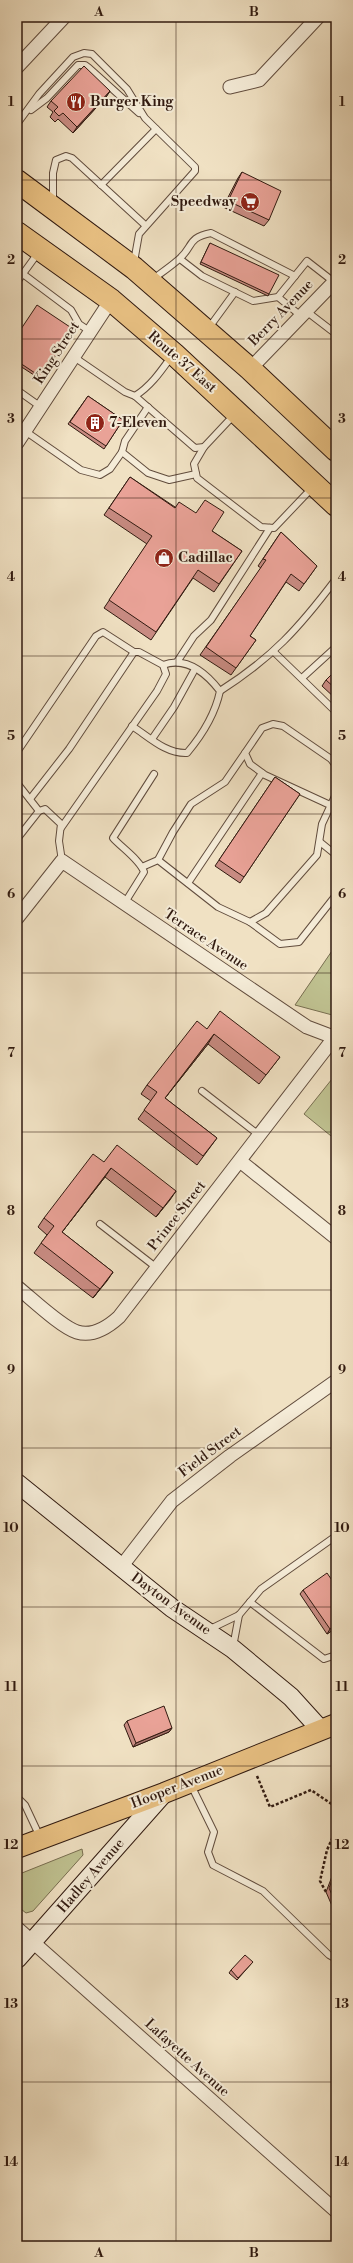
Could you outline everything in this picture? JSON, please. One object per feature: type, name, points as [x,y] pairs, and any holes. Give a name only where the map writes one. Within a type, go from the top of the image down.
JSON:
[{"type":"highway","points":[[17,181],[53,206],[142,274],[206,332],[250,369],[336,450]]},
{"type":"highway","name":"Route 37 East","points":[[17,234],[111,300],[238,412],[336,505]]},
{"type":"main road","name":"Hooper Avenue","points":[[17,1848],[164,1793],[328,1727]]},
{"type":"street","points":[[17,67],[64,17]]},
{"type":"street","points":[[230,87],[259,80],[318,17]]},
{"type":"street","name":"Berry Avenue","points":[[250,369],[335,281]]},
{"type":"street","name":"King Street","points":[[17,443],[111,300]]},
{"type":"street","points":[[17,918],[62,861]]},
{"type":"street","name":"Terrace Avenue","points":[[62,861],[307,1027],[335,1038]]},
{"type":"street","name":"Prince Street","points":[[17,1287],[65,1325],[77,1332],[93,1332],[106,1328],[119,1317],[335,1038]]},
{"type":"street","points":[[240,1161],[336,1238]]},
{"type":"street","name":"Field Street","points":[[122,1567],[172,1501],[230,1456],[336,1381]]},
{"type":"street","name":"Dayton Avenue","points":[[17,1483],[172,1608],[233,1649],[328,1727]]},
{"type":"street","name":"Hadley Avenue","points":[[17,1959],[164,1793]]},
{"type":"street","name":"Lafayette Avenue","points":[[17,1928],[336,2211]]},
{"type":"lane","points":[[17,124],[27,113],[39,94],[73,57],[84,53],[92,54],[127,89],[145,118]]},
{"type":"lane","points":[[27,113],[47,98],[78,65],[81,65],[89,68],[145,118],[194,167],[195,171],[145,225],[139,234],[142,274],[180,259],[193,240],[211,233],[295,276]]},
{"type":"lane","points":[[101,185],[156,128]]},
{"type":"lane","points":[[53,206],[53,173],[56,160],[66,156],[72,158],[145,225]]},
{"type":"lane","points":[[17,282],[40,250]]},
{"type":"lane","points":[[180,259],[202,276],[253,301],[278,297],[307,261],[335,281]]},
{"type":"lane","points":[[23,274],[71,310],[79,324],[91,332]]},
{"type":"lane","points":[[206,332],[235,292]]},
{"type":"lane","points":[[278,297],[336,334]]},
{"type":"lane","points":[[135,396],[144,390],[154,380],[174,354]]},
{"type":"lane","points":[[74,357],[125,392],[135,396],[196,448],[204,447]]},
{"type":"lane","points":[[17,390],[41,407]]},
{"type":"lane","points":[[25,432],[81,470],[91,474],[100,475],[110,469],[122,452],[125,441],[148,407]]},
{"type":"lane","points":[[238,412],[204,447],[194,464],[197,478],[261,527],[270,528],[274,528],[314,485]]},
{"type":"lane","points":[[122,452],[148,473],[169,480],[196,474]]},
{"type":"lane","points":[[177,662],[194,636],[211,620],[270,528]]},
{"type":"lane","points":[[132,726],[167,749],[179,753],[187,753],[208,724],[218,702],[220,691],[274,652],[307,618],[336,579]]},
{"type":"lane","points":[[17,752],[96,636],[103,632],[134,652],[139,652],[163,665],[177,662],[187,663],[195,668],[220,691]]},
{"type":"lane","points":[[302,678],[336,646]]},
{"type":"lane","points":[[30,799],[69,749],[134,652]]},
{"type":"lane","points":[[274,652],[336,712]]},
{"type":"lane","points":[[61,828],[132,726],[166,674],[163,665]]},
{"type":"lane","points":[[152,739],[174,707],[195,668]]},
{"type":"lane","points":[[142,867],[158,860],[172,832],[191,804],[225,782],[262,728],[273,724],[283,726],[331,759],[336,766]]},
{"type":"lane","points":[[245,754],[250,764],[262,773],[330,805]]},
{"type":"lane","points":[[188,883],[262,773]]},
{"type":"lane","points":[[124,904],[144,872],[142,867],[113,838],[154,774]]},
{"type":"lane","points":[[17,783],[39,811]]},
{"type":"lane","points":[[250,922],[266,913],[317,855],[322,824],[336,794]]},
{"type":"lane","points":[[17,839],[39,811],[45,809],[61,824],[59,841],[62,861]]},
{"type":"lane","points":[[320,842],[336,855]]},
{"type":"lane","points":[[158,860],[218,907],[250,922],[280,944],[299,942],[336,895]]},
{"type":"lane","points":[[202,1091],[260,1135]]},
{"type":"lane","points":[[100,1224],[157,1268]]},
{"type":"lane","points":[[206,1631],[239,1616],[261,1589],[336,1536]]},
{"type":"lane","points":[[250,1602],[324,1659],[336,1655]]},
{"type":"lane","points":[[233,1649],[239,1616]]},
{"type":"lane","points":[[189,1783],[214,1832],[208,1852],[213,1865],[263,1891],[329,1955],[336,1959]]},
{"type":"lane","points":[[17,1797],[25,1805],[41,1839]]},
{"type":"path","points":[[257,1776],[270,1808],[310,1790],[336,1807]]},
{"type":"path","points":[[326,1892],[320,1881],[327,1850],[336,1830]]},
{"type":"green space","points":[[336,945],[336,1016],[295,1005]]},
{"type":"green space","points":[[336,1074],[336,1140],[304,1114]]},
{"type":"green space","points":[[82,1849],[83,1855],[33,1911],[26,1913],[17,1906],[17,1875]]},
{"type":"building","name":"Burger King","points":[[84,66],[110,91],[77,127],[63,113],[59,116],[54,111],[58,107],[51,101]]},
{"type":"building","name":"Speedway","points":[[242,172],[281,191],[269,220],[228,201]]},
{"type":"building","name":"Speedway","points":[[210,243],[279,275],[269,294],[201,262]]},
{"type":"building","points":[[37,305],[73,329],[41,377],[17,361],[17,335]]},
{"type":"building","name":"7-Eleven","points":[[88,396],[123,420],[106,446],[70,422]]},
{"type":"building","points":[[130,477],[175,508],[179,502],[196,513],[205,500],[224,512],[212,531],[242,551],[219,584],[198,570],[156,632],[109,600],[152,536],[109,508]]},
{"type":"building","points":[[281,532],[317,566],[304,584],[291,574],[250,636],[256,640],[236,668],[206,647],[266,560],[263,559]]},
{"type":"building","points":[[336,670],[336,689],[326,680]]},
{"type":"building","points":[[275,777],[300,794],[244,877],[219,860]]},
{"type":"building","points":[[220,1011],[280,1057],[266,1075],[214,1034],[165,1098],[217,1138],[203,1156],[144,1110],[157,1092],[147,1085],[197,1021],[207,1029]]},
{"type":"building","points":[[117,1145],[176,1191],[163,1208],[111,1168],[62,1232],[113,1272],[100,1289],[41,1243],[54,1226],[44,1218],[93,1154],[104,1162]]},
{"type":"building","points":[[327,1573],[336,1586],[336,1625],[330,1629],[303,1590]]},
{"type":"building","points":[[164,1706],[172,1728],[136,1743],[127,1721]]},
{"type":"building","points":[[336,1870],[336,1904],[329,1888]]},
{"type":"building","points":[[245,1955],[253,1962],[238,1978],[231,1970]]},
{"type":"place","name":"Burger King","points":[[76,102]]},
{"type":"place","name":"Speedway","points":[[250,202]]},
{"type":"place","name":"7-Eleven","points":[[95,423]]},
{"type":"place","name":"Cadillac","points":[[164,558]]}]
